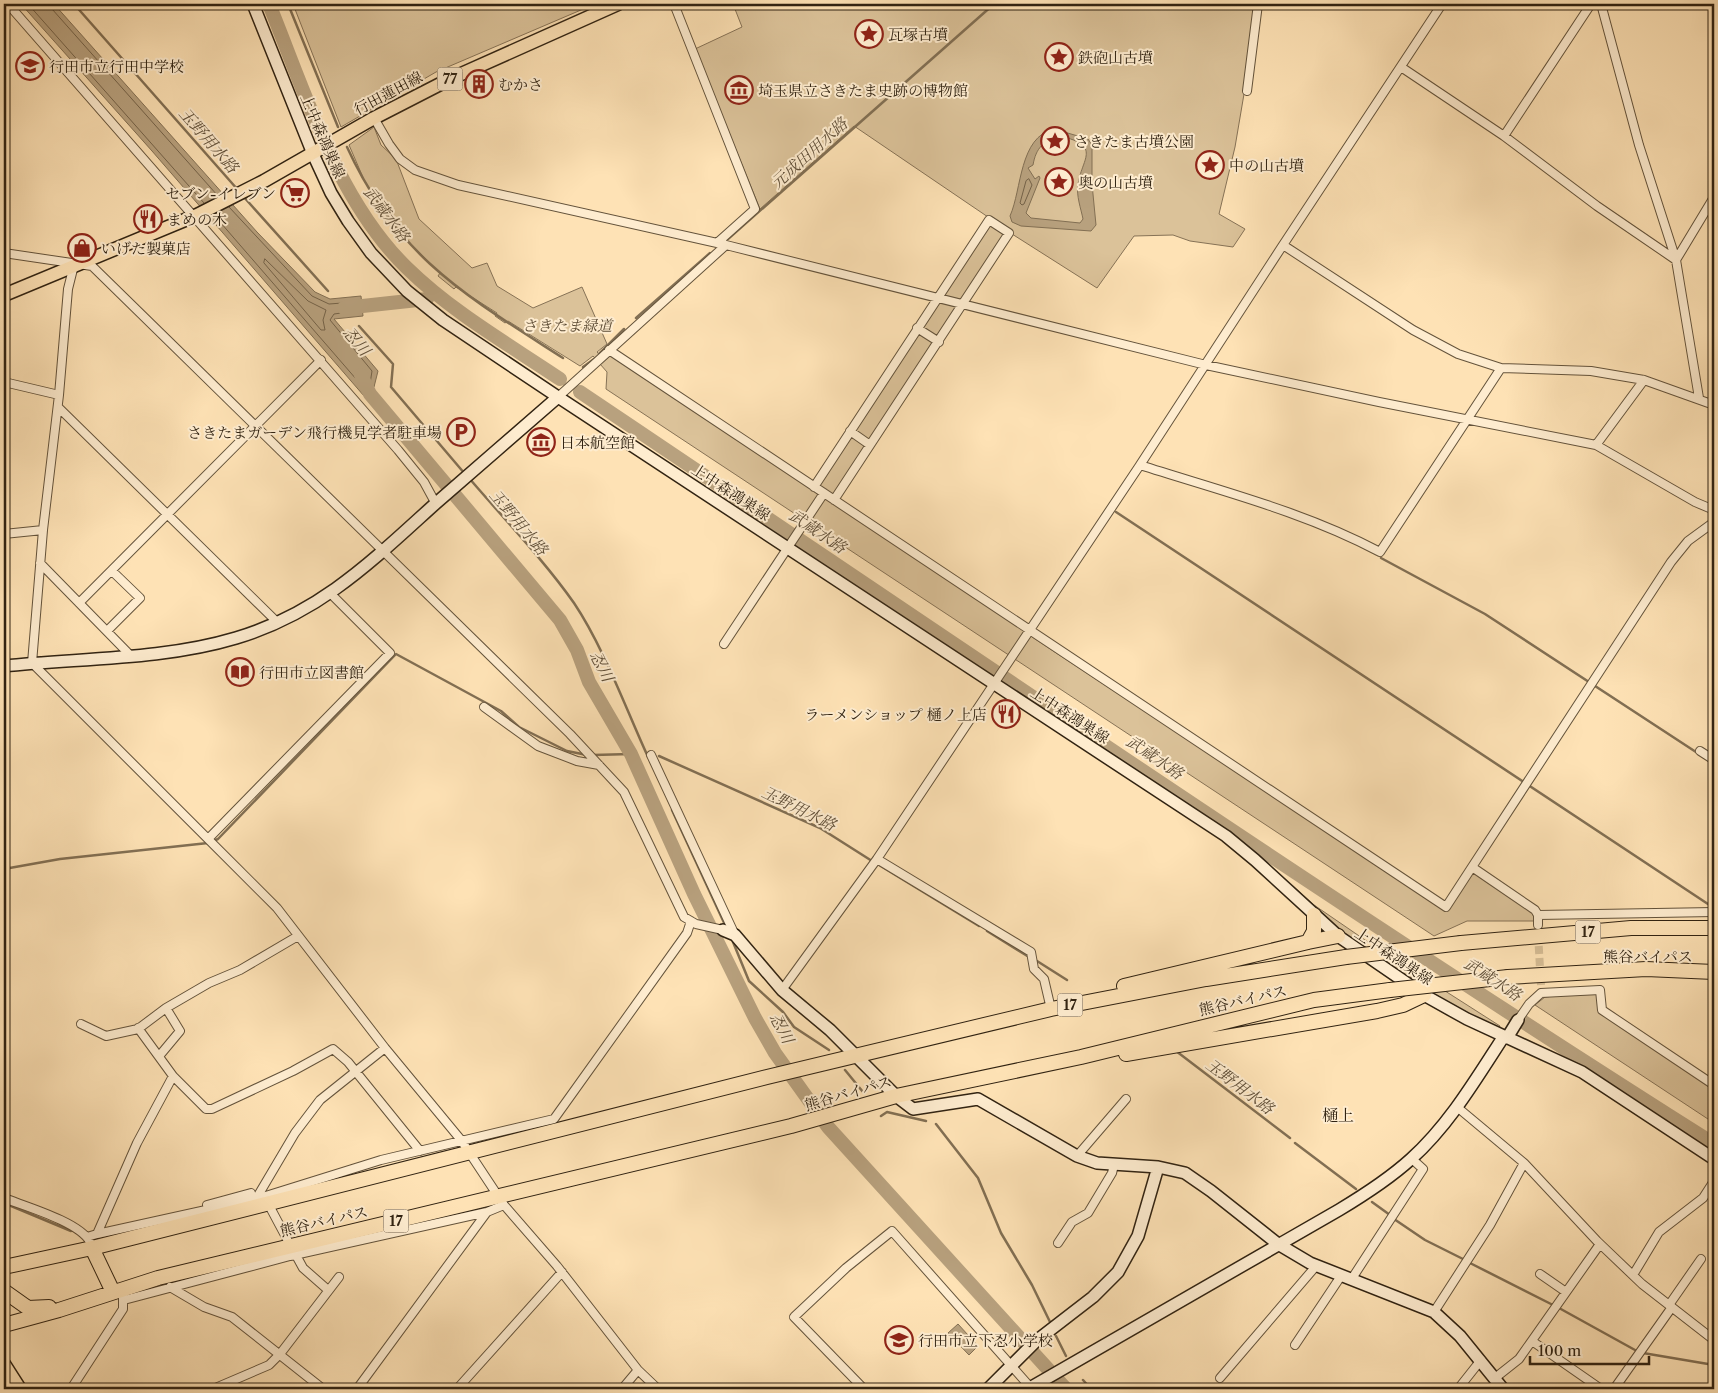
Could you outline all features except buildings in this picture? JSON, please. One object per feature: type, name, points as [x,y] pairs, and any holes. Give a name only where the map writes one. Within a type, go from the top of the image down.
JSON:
[{"type":"highway","points":[[1308,942],[1314,931],[1314,915]]},
{"type":"highway","name":"熊谷バイパス","points":[[4,1267],[90,1243],[470,1153],[767,1076],[1065,1006],[1206,979],[1346,957],[1461,943],[1632,928],[1714,928]]},
{"type":"highway","name":"17","points":[[1065,1006],[1091,993],[1338,936]]},
{"type":"highway","name":"熊谷バイパス","points":[[4,1325],[292,1245],[502,1202],[791,1126],[896,1096],[1081,1057],[1314,1000],[1508,977],[1646,969],[1714,972]]},
{"type":"highway","name":"17","points":[[1081,1057],[1102,1058],[1377,1011],[1403,1005],[1424,995]]},
{"type":"highway","points":[[90,1243],[119,1294]]},
{"type":"highway","name":"17","points":[[4,1291],[28,1308],[50,1307],[59,1310]]},
{"type":"main road","name":"行田蓮田線","points":[[195,215],[238,194],[374,118],[450,79],[618,4]]},
{"type":"main road","name":"77","points":[[4,295],[195,215]]},
{"type":"main road","points":[[4,1364],[20,1389]]},
{"type":"main road","points":[[4,1382],[8,1389]]},
{"type":"street","points":[[8,4],[321,360],[398,450],[438,502]]},
{"type":"street","name":"上中森鴻巣線","points":[[253,4],[316,152],[348,221],[371,253],[407,291],[431,311],[791,545],[1226,836],[1250,855],[1338,936],[1424,995],[1505,1037],[1582,1072],[1714,1159]]},
{"type":"street","points":[[674,4],[755,209],[717,243]]},
{"type":"street","points":[[1247,92],[1258,4]]},
{"type":"street","points":[[782,990],[878,859],[998,682],[1442,4]]},
{"type":"street","points":[[1504,136],[1591,4]]},
{"type":"street","points":[[1601,4],[1639,145],[1676,260],[1699,398]]},
{"type":"street","points":[[1401,67],[1504,136],[1597,206],[1676,260]]},
{"type":"street","points":[[374,118],[393,151],[415,170],[458,185],[717,243],[1206,364],[1466,419],[1596,444],[1694,502],[1714,510]]},
{"type":"street","points":[[1676,260],[1714,197]]},
{"type":"street","points":[[814,487],[989,220],[1009,233],[834,500]]},
{"type":"street","points":[[1283,245],[1413,330],[1458,354],[1501,368],[1591,371],[1644,380],[1699,398],[1714,405]]},
{"type":"street","points":[[4,666],[131,656],[199,646],[236,638],[278,623],[313,606],[383,551],[726,246]]},
{"type":"street","points":[[4,252],[74,265],[92,266],[254,428],[383,551],[624,792],[675,902],[684,917],[693,922],[735,935]]},
{"type":"street","points":[[74,265],[68,289],[58,407],[40,563],[32,663],[276,908],[385,1048],[461,1140],[502,1202],[562,1272],[638,1370],[658,1389]]},
{"type":"street","points":[[917,328],[939,342]]},
{"type":"street","points":[[609,350],[1446,907],[1671,562],[1688,541],[1714,522]]},
{"type":"street","points":[[80,603],[321,360]]},
{"type":"street","points":[[1140,465],[1343,532],[1380,552],[1501,368]]},
{"type":"street","points":[[1596,444],[1644,380]]},
{"type":"street","points":[[4,382],[59,394]]},
{"type":"street","points":[[58,407],[278,623]]},
{"type":"street","points":[[850,431],[870,445]]},
{"type":"street","points":[[724,644],[824,494]]},
{"type":"street","points":[[4,534],[44,530]]},
{"type":"street","points":[[40,563],[131,656]]},
{"type":"street","points":[[107,631],[140,598],[112,571]]},
{"type":"street","points":[[208,839],[390,653],[330,593]]},
{"type":"street","points":[[484,707],[538,746],[577,761],[599,765]]},
{"type":"street","points":[[1700,751],[1714,760]]},
{"type":"street","points":[[651,755],[735,935],[782,990],[858,1055],[896,1096],[913,1109],[978,1099],[1077,1156],[1097,1163],[1158,1168],[1185,1173],[1278,1244],[1316,1266],[1434,1312],[1460,1336],[1503,1389]]},
{"type":"street","points":[[878,859],[1031,952],[1034,969],[1044,979],[1051,1009]]},
{"type":"street","points":[[1472,867],[1534,910],[1538,915],[1538,925]]},
{"type":"street","points":[[1538,915],[1714,912]]},
{"type":"street","points":[[96,1234],[185,1216],[381,1160],[554,1119],[693,922]]},
{"type":"street","points":[[81,1024],[106,1036],[113,1036],[138,1028],[166,1008],[209,983],[240,970],[298,936]]},
{"type":"street","points":[[864,1389],[794,1317],[846,1268],[892,1231],[1013,1364],[1029,1389],[1339,1210],[1382,1183],[1412,1158],[1457,1107],[1541,989],[1600,990],[1602,1010],[1714,1085]]},
{"type":"street","points":[[160,1055],[180,1031],[166,1008]]},
{"type":"street","points":[[138,1028],[174,1076],[206,1109],[212,1109],[333,1049],[355,1071],[420,1151]]},
{"type":"street","points":[[253,1196],[295,1133],[320,1100],[385,1048]]},
{"type":"street","points":[[4,1198],[71,1225],[90,1243],[96,1234],[137,1143],[174,1076]]},
{"type":"street","points":[[1077,1156],[1126,1099]]},
{"type":"street","points":[[1457,1107],[1524,1163],[1600,1244],[1633,1275],[1714,1340]]},
{"type":"street","points":[[1295,1345],[1346,1278],[1423,1169],[1412,1158]]},
{"type":"street","points":[[1434,1312],[1490,1225],[1524,1163]]},
{"type":"street","points":[[1058,1243],[1072,1222],[1088,1213],[1112,1173],[1114,1165]]},
{"type":"street","points":[[988,1389],[1036,1340],[1093,1297],[1118,1272],[1138,1236],[1158,1168]]},
{"type":"street","points":[[1633,1275],[1659,1232],[1703,1198],[1714,1181]]},
{"type":"street","points":[[357,1389],[487,1212],[502,1202]]},
{"type":"street","points":[[271,1209],[287,1239]]},
{"type":"street","points":[[71,1389],[123,1309],[119,1294],[170,1287],[290,1256],[487,1212]]},
{"type":"street","points":[[1495,1378],[1519,1358],[1600,1244]]},
{"type":"street","points":[[297,1257],[303,1268],[328,1290]]},
{"type":"street","points":[[1614,1389],[1701,1259]]},
{"type":"street","points":[[1220,1378],[1316,1266]]},
{"type":"street","points":[[457,1389],[562,1272]]},
{"type":"street","points":[[1540,1274],[1566,1292]]},
{"type":"street","points":[[214,1389],[269,1365],[280,1354],[338,1277]]},
{"type":"street","points":[[170,1287],[204,1307],[232,1317],[323,1389]]},
{"type":"street","points":[[1532,1341],[1601,1389]]},
{"type":"street","points":[[1458,1389],[1481,1360]]},
{"type":"street","points":[[622,1389],[638,1370]]},
{"type":"green space","points":[[293,4],[595,4],[436,72],[341,127]]},
{"type":"green space","name":"さきたま古墳公園","points":[[733,4],[1256,4],[1254,35],[1235,147],[1219,214],[1245,229],[1233,247],[1190,241],[1173,235],[1134,236],[1097,288],[1012,234],[835,503],[1017,624],[1032,637],[1445,909],[1473,872],[1533,913],[1534,921],[1467,921],[1434,936],[606,389],[607,372],[593,356],[580,366],[508,321],[505,323],[495,316],[497,313],[456,287],[454,289],[438,276],[440,273],[402,235],[400,237],[389,224],[392,221],[365,182],[349,145],[374,127],[381,145],[396,159],[419,219],[472,268],[487,263],[497,286],[533,308],[582,287],[607,344],[597,352],[605,360],[611,355],[809,487],[988,217],[854,126],[760,209],[695,49],[742,27]]},
{"type":"green space","points":[[1293,886],[1314,905],[1368,942],[1362,946],[1332,925],[1292,888]]},
{"type":"green space","points":[[1390,957],[1415,973],[1411,978],[1385,962]]},
{"type":"green space","points":[[1442,989],[1500,1026],[1499,1028],[1466,1014],[1434,994],[1436,990]]},
{"type":"green space","points":[[1593,992],[1598,997],[1600,1012],[1714,1088],[1714,1123],[1535,1005],[1545,997]]},
{"type":"water","points":[[21,4],[54,4],[257,232],[315,292],[330,299],[361,296],[363,316],[334,319],[378,371],[374,387],[364,396],[152,151]]},
{"type":"water","points":[[1054,129],[1088,139],[1092,145],[1092,184],[1096,225],[1091,231],[1021,226],[1012,222],[1010,216],[1023,165],[1034,142],[1043,134]],"holes":[[[1060,136],[1081,144],[1086,154],[1078,189],[1083,219],[1080,223],[1031,218],[1026,213],[1040,178],[1039,176],[1035,179],[1028,168],[1033,165],[1038,150],[1049,140]]]},
{"type":"water","points":[[958,1324],[978,1346],[969,1355],[948,1333]]},
{"type":"waterway","name":"玉野用水路","points":[[74,4],[238,190]]},
{"type":"waterway","name":"武蔵水路","points":[[269,4],[325,144],[342,178],[382,241],[424,284],[461,313],[560,379]]},
{"type":"waterway","name":"元成田用水路","points":[[288,4],[338,127]]},
{"type":"waterway","name":"元成田用水路","points":[[728,239],[994,4]]},
{"type":"waterway","name":"元成田用水路","points":[[347,147],[367,185],[388,218],[437,271],[495,314],[563,358]]},
{"type":"waterway","name":"玉野用水路","points":[[243,196],[328,291]]},
{"type":"waterway","name":"元成田用水路","points":[[636,318],[710,253]]},
{"type":"waterway","points":[[344,308],[427,299]]},
{"type":"waterway","name":"玉野用水路","points":[[359,326],[393,364],[391,387],[465,474]]},
{"type":"waterway","name":"元成田用水路","points":[[599,354],[624,329]]},
{"type":"waterway","name":"元成田用水路","points":[[583,367],[594,359]]},
{"type":"waterway","name":"忍川","points":[[361,375],[370,394],[560,620],[577,650],[589,682],[631,754],[694,894],[755,1018],[775,1053],[828,1127],[1066,1389]]},
{"type":"waterway","name":"武蔵水路","points":[[580,392],[1286,866],[1571,1053],[1714,1144]]},
{"type":"waterway","name":"玉野用水路","points":[[469,478],[536,555],[585,620],[595,638],[648,757]]},
{"type":"waterway","points":[[1116,512],[1714,908]]},
{"type":"waterway","points":[[1381,558],[1485,614],[1699,754]]},
{"type":"waterway","points":[[213,841],[218,839],[396,654],[501,711],[519,727],[567,751],[587,755]]},
{"type":"waterway","points":[[593,755],[631,754]]},
{"type":"waterway","name":"玉野用水路","points":[[659,756],[820,828],[872,861]]},
{"type":"waterway","points":[[672,810],[726,927]]},
{"type":"waterway","points":[[4,869],[60,859],[208,843]]},
{"type":"waterway","name":"玉野用水路","points":[[879,865],[979,926]]},
{"type":"waterway","name":"玉野用水路","points":[[987,931],[1029,957]]},
{"type":"waterway","points":[[733,942],[749,981],[783,1012],[794,1027],[829,1050]]},
{"type":"waterway","name":"玉野用水路","points":[[1037,961],[1067,980]]},
{"type":"waterway","name":"玉野用水路","points":[[1176,1051],[1290,1138]]},
{"type":"waterway","points":[[845,1070],[863,1092]]},
{"type":"waterway","points":[[881,1116],[887,1112],[926,1121]]},
{"type":"waterway","points":[[936,1124],[978,1178],[1001,1233],[1032,1285],[1051,1324]]},
{"type":"waterway","name":"玉野用水路","points":[[1295,1143],[1356,1189]]},
{"type":"waterway","name":"玉野用水路","points":[[1372,1202],[1390,1215]]},
{"type":"waterway","points":[[4,1203],[71,1231]]},
{"type":"waterway","name":"玉野用水路","points":[[1394,1219],[1425,1240],[1463,1259]]},
{"type":"waterway","name":"玉野用水路","points":[[1468,1262],[1553,1305]]},
{"type":"waterway","name":"玉野用水路","points":[[1559,1308],[1635,1350]]},
{"type":"waterway","points":[[1056,1336],[1066,1356]]},
{"type":"waterway","name":"玉野用水路","points":[[1643,1353],[1714,1365]]},
{"type":"waterway","points":[[1083,1380],[1091,1389]]},
{"type":"tunnel","points":[[1538,934],[1541,985]]},
{"type":"place","name":"瓦塚古墳","points":[[869,34]]},
{"type":"place","name":"鉄砲山古墳","points":[[1059,57]]},
{"type":"place","name":"行田市立行田中学校","points":[[30,66]]},
{"type":"place","name":"むかさ","points":[[479,84]]},
{"type":"place","name":"埼玉県立さきたま史跡の博物館","points":[[739,90]]},
{"type":"place","name":"さきたま古墳公園","points":[[1055,141]]},
{"type":"place","name":"中の山古墳","points":[[1210,165]]},
{"type":"place","name":"奥の山古墳","points":[[1059,182]]},
{"type":"place","name":"セブン-イレブン","points":[[295,193]]},
{"type":"place","name":"まめの木","points":[[148,219]]},
{"type":"place","name":"いげた製菓店","points":[[82,248]]},
{"type":"place","name":"さきたまガーデン飛行機見学者駐車場","points":[[461,432]]},
{"type":"place","name":"日本航空館","points":[[541,442]]},
{"type":"place","name":"行田市立図書館","points":[[240,672]]},
{"type":"place","name":"ラーメンショップ 樋ノ上店","points":[[1006,714]]},
{"type":"place","name":"行田市立下忍小学校","points":[[899,1340]]},
{"type":"district","name":"樋上","points":[[1338,1115]]},
{"type":"park label","name":"さきたま緑道","points":[[567,325]]}]
